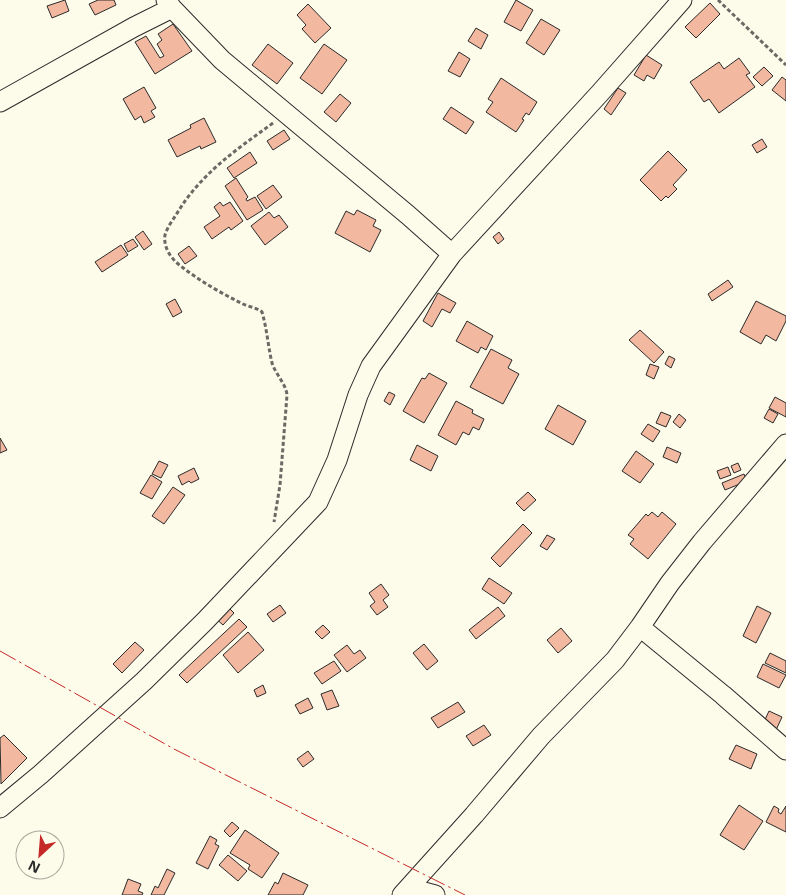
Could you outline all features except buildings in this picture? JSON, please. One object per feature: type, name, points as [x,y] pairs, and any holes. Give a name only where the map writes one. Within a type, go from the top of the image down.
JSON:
[{"type":"street","points":[[0,808],[41,774],[144,681],[205,621],[318,502],[337,460],[358,395],[371,366],[452,254],[600,93],[682,0]]},
{"type":"street","points":[[0,102],[134,27],[169,4],[222,60],[401,209],[452,254]]},
{"type":"street","points":[[406,891],[541,736],[615,660],[702,542],[786,444]]},
{"type":"street","points":[[640,628],[723,695],[786,750]]},
{"type":"street","points":[[406,891],[435,895]]},
{"type":"path","points":[[718,0],[786,66]]},
{"type":"path","points":[[274,524],[280,486],[287,395],[285,386],[272,363],[262,312],[242,304],[180,266],[167,251],[165,234],[183,202],[218,163],[286,113]]},
{"type":"power","points":[[0,651],[174,749],[465,895]]}]
